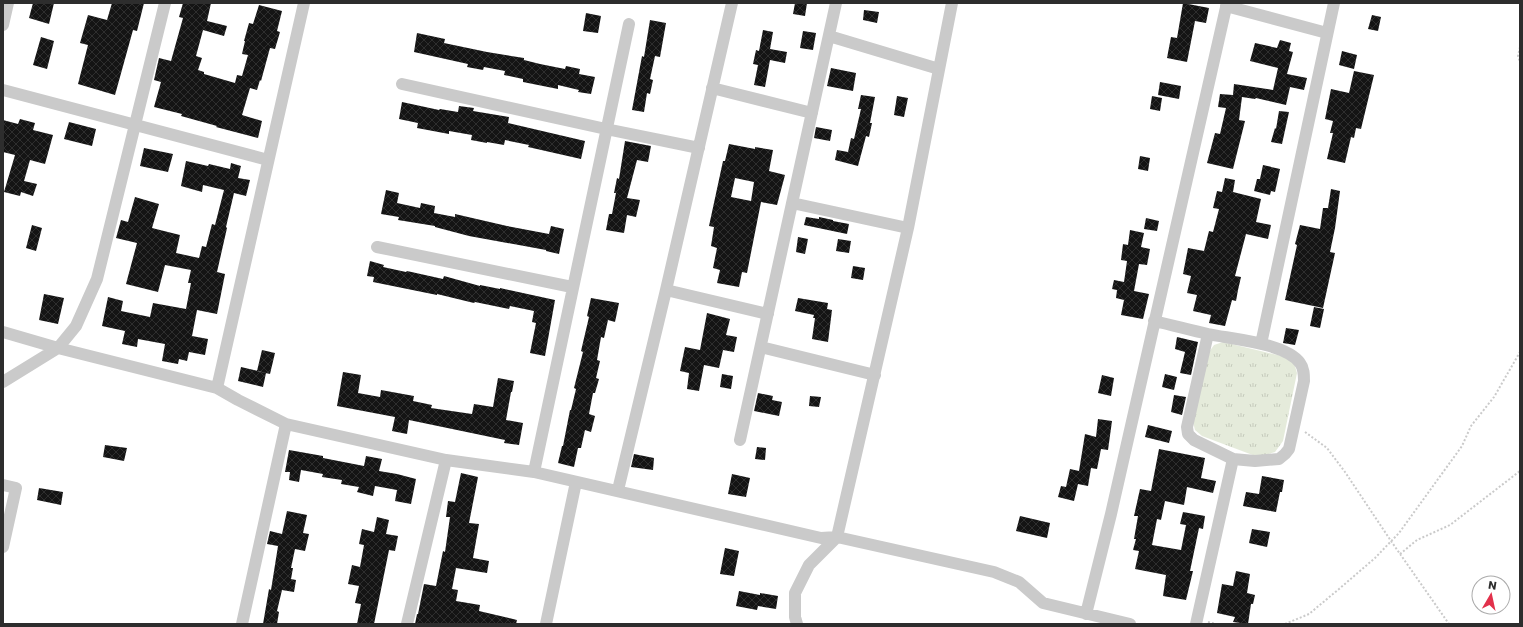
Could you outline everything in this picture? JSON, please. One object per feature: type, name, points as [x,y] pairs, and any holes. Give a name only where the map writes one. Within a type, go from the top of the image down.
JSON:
[{"type":"street","points":[[3,25],[8,3]]},
{"type":"street","points":[[3,382],[58,348],[76,326],[97,279],[165,3]]},
{"type":"street","points":[[217,388],[304,3]]},
{"type":"street","points":[[618,490],[732,3]]},
{"type":"street","points":[[740,440],[836,3]]},
{"type":"street","points":[[798,624],[795,617],[795,593],[809,565],[837,537],[908,228],[952,3]]},
{"type":"street","points":[[1261,344],[1334,3]]},
{"type":"street","points":[[1086,614],[1111,514],[1226,4],[1327,33]]},
{"type":"street","points":[[534,472],[572,287],[629,24]]},
{"type":"street","points":[[829,36],[939,69]]},
{"type":"street","points":[[402,84],[699,148]]},
{"type":"street","points":[[712,88],[812,113]]},
{"type":"street","points":[[3,90],[268,160]]},
{"type":"street","points":[[792,203],[908,228]]},
{"type":"street","points":[[377,247],[572,287]]},
{"type":"street","points":[[666,290],[768,314]]},
{"type":"street","points":[[1154,320],[1208,334],[1261,344],[1281,350],[1295,358],[1301,364],[1304,372],[1304,381],[1289,449],[1286,454],[1279,459],[1255,461],[1233,459],[1194,440],[1188,434],[1187,427],[1208,334]]},
{"type":"street","points":[[3,332],[58,348],[217,388],[286,424],[446,460],[534,472],[618,490],[821,538],[837,537],[994,572],[1019,582],[1043,603],[1126,624]]},
{"type":"street","points":[[761,347],[875,375]]},
{"type":"street","points":[[242,624],[286,424]]},
{"type":"street","points":[[1196,624],[1233,459]]},
{"type":"street","points":[[408,624],[446,460]]},
{"type":"street","points":[[546,624],[576,482]]},
{"type":"street","points":[[3,485],[16,488],[3,547]]},
{"type":"path","points":[[1520,47],[1518,56],[1520,62]]},
{"type":"path","points":[[1285,624],[1309,614],[1339,589],[1400,533],[1462,446],[1471,426],[1494,397],[1520,352]]},
{"type":"path","points":[[1295,423],[1327,448],[1358,489],[1391,541],[1449,624]]},
{"type":"path","points":[[1400,554],[1417,540],[1450,525],[1520,471]]},
{"type":"green space","points":[[1223,342],[1286,357],[1294,363],[1297,373],[1283,441],[1275,452],[1258,457],[1202,436],[1195,430],[1193,422],[1209,352],[1214,345]]},
{"type":"building","points":[[33,3],[54,3],[49,24],[29,18]]},
{"type":"building","points":[[112,3],[144,3],[137,31],[133,30],[115,95],[78,84],[88,45],[80,43],[88,15],[107,20]]},
{"type":"building","points":[[183,3],[211,3],[207,21],[227,26],[224,36],[203,30],[196,56],[202,58],[198,70],[204,72],[204,74],[235,83],[237,75],[242,76],[248,55],[242,54],[244,41],[249,23],[253,24],[259,5],[282,11],[277,31],[280,32],[275,49],[270,48],[257,90],[250,88],[242,115],[262,121],[258,138],[216,127],[217,126],[181,116],[182,114],[154,107],[161,82],[154,80],[159,58],[171,61],[183,18],[179,17]]},
{"type":"building","points":[[795,3],[807,3],[805,16],[793,14]]},
{"type":"building","points":[[1183,3],[1209,8],[1206,23],[1195,21],[1187,62],[1167,58],[1171,37],[1177,38]]},
{"type":"building","points":[[864,10],[879,12],[877,23],[863,20]]},
{"type":"building","points":[[586,13],[601,16],[598,33],[583,31]]},
{"type":"building","points":[[1372,15],[1381,17],[1378,31],[1368,29]]},
{"type":"building","points":[[650,20],[666,23],[660,57],[655,56],[650,79],[653,80],[650,94],[647,93],[644,112],[632,110],[642,56],[644,57]]},
{"type":"building","points":[[763,30],[773,32],[770,49],[787,52],[785,63],[770,60],[765,87],[754,85],[758,65],[753,64],[756,50],[759,51]]},
{"type":"building","points":[[803,31],[816,33],[813,50],[800,48]]},
{"type":"building","points":[[417,33],[445,39],[444,43],[524,58],[524,60],[565,69],[566,66],[580,69],[579,74],[595,77],[591,94],[578,92],[579,90],[558,85],[558,89],[523,82],[523,79],[504,75],[505,71],[484,67],[483,70],[467,67],[468,64],[414,52]]},
{"type":"building","points":[[41,37],[54,41],[47,69],[33,65]]},
{"type":"building","points":[[1280,40],[1291,43],[1289,51],[1293,52],[1287,74],[1307,78],[1304,90],[1290,87],[1286,105],[1256,98],[1242,97],[1239,120],[1245,121],[1233,169],[1207,163],[1215,133],[1220,134],[1226,108],[1218,107],[1220,94],[1233,95],[1234,84],[1273,90],[1278,68],[1250,61],[1255,43],[1277,48]]},
{"type":"building","points":[[1342,51],[1357,55],[1354,69],[1339,65]]},
{"type":"building","points":[[831,68],[856,73],[853,91],[827,86]]},
{"type":"building","points":[[1354,71],[1374,75],[1361,129],[1356,128],[1354,138],[1351,137],[1345,163],[1327,159],[1333,133],[1330,133],[1333,121],[1325,119],[1331,89],[1349,93]]},
{"type":"building","points":[[1160,82],[1181,86],[1179,99],[1158,95]]},
{"type":"building","points":[[861,95],[875,97],[869,137],[866,136],[858,166],[835,160],[837,150],[848,152],[851,138],[854,139],[861,109],[858,109]]},
{"type":"building","points":[[897,96],[908,98],[904,117],[894,115]]},
{"type":"building","points":[[1152,96],[1162,98],[1160,111],[1150,109]]},
{"type":"building","points":[[402,102],[439,110],[458,112],[459,106],[474,108],[473,111],[509,117],[508,123],[585,141],[581,159],[528,147],[529,145],[505,140],[504,145],[487,143],[471,140],[472,135],[449,131],[449,134],[417,128],[418,123],[399,119]]},
{"type":"building","points":[[1279,111],[1289,112],[1282,144],[1271,142],[1275,128],[1276,129]]},
{"type":"building","points":[[20,119],[35,123],[33,130],[53,135],[45,164],[30,160],[24,181],[37,184],[33,196],[21,192],[20,196],[4,192],[15,155],[3,152],[3,120],[18,124]]},
{"type":"building","points":[[69,122],[96,129],[92,146],[64,139]]},
{"type":"building","points":[[816,127],[832,130],[830,141],[814,138]]},
{"type":"building","points":[[625,141],[651,146],[648,162],[637,160],[627,198],[640,200],[636,217],[627,215],[624,233],[606,230],[609,214],[612,214],[616,193],[614,193],[617,178],[619,179]]},
{"type":"building","points":[[729,144],[755,149],[755,147],[773,150],[769,171],[785,175],[777,205],[761,202],[747,273],[742,272],[739,287],[717,283],[720,270],[713,268],[717,248],[711,246],[714,227],[709,226],[723,161],[725,161]],"holes":[[[735,178],[754,182],[751,201],[731,197]]]},
{"type":"building","points":[[144,148],[173,154],[168,172],[140,166]]},
{"type":"building","points":[[1140,156],[1150,158],[1148,171],[1138,169]]},
{"type":"building","points":[[186,161],[230,169],[231,163],[241,166],[238,178],[250,180],[246,196],[234,193],[217,272],[225,274],[217,314],[197,310],[192,336],[208,339],[205,355],[189,352],[187,361],[179,359],[178,364],[162,361],[165,344],[138,339],[137,347],[122,344],[125,331],[102,326],[108,297],[123,301],[121,311],[150,317],[153,303],[186,309],[191,283],[188,283],[191,270],[165,265],[158,292],[126,284],[137,243],[116,238],[121,220],[128,222],[135,197],[159,204],[152,228],[180,235],[176,253],[199,258],[202,246],[206,247],[212,224],[215,225],[224,190],[203,185],[202,192],[181,186]]},
{"type":"building","points":[[1263,165],[1280,169],[1275,192],[1271,191],[1270,195],[1254,191],[1257,179],[1260,179]]},
{"type":"building","points":[[1225,178],[1235,180],[1233,192],[1261,199],[1256,222],[1271,225],[1268,239],[1246,234],[1235,276],[1241,277],[1236,301],[1232,300],[1225,326],[1209,323],[1211,315],[1193,311],[1197,295],[1187,293],[1191,276],[1183,274],[1188,248],[1204,251],[1209,231],[1213,232],[1219,209],[1213,208],[1217,191],[1222,192]]},
{"type":"building","points":[[1331,189],[1340,191],[1330,252],[1335,253],[1323,308],[1285,300],[1300,225],[1320,229],[1323,208],[1328,208]]},
{"type":"building","points":[[386,190],[399,193],[397,203],[420,208],[421,203],[435,206],[434,213],[455,217],[455,214],[549,234],[551,226],[564,229],[559,254],[546,250],[469,236],[435,226],[398,220],[399,217],[381,214]]},
{"type":"building","points":[[806,217],[819,219],[819,217],[849,224],[847,234],[804,225]]},
{"type":"building","points":[[1146,218],[1159,221],[1157,231],[1144,229]]},
{"type":"building","points":[[32,225],[42,228],[36,251],[26,248]]},
{"type":"building","points":[[1130,230],[1144,233],[1141,247],[1150,249],[1147,265],[1139,264],[1134,291],[1149,294],[1143,319],[1121,315],[1124,300],[1116,298],[1117,290],[1112,289],[1114,280],[1124,282],[1127,261],[1121,260],[1123,244],[1128,245]]},
{"type":"building","points":[[798,237],[808,239],[805,254],[796,252]]},
{"type":"building","points":[[838,239],[851,241],[849,253],[836,251]]},
{"type":"building","points":[[370,261],[384,265],[383,267],[406,272],[443,279],[444,276],[480,286],[500,288],[555,300],[545,356],[530,353],[536,323],[532,322],[534,311],[510,306],[509,309],[474,303],[437,294],[373,282],[374,277],[367,276]]},
{"type":"building","points":[[853,266],[865,268],[863,280],[851,278]]},
{"type":"building","points":[[44,294],[64,298],[58,324],[39,320]]},
{"type":"building","points":[[591,298],[619,303],[615,322],[608,320],[604,338],[601,337],[597,360],[600,361],[596,378],[599,379],[595,393],[593,393],[589,414],[595,416],[591,432],[585,430],[581,448],[578,448],[574,467],[558,463],[576,389],[574,388],[583,352],[581,351],[589,317],[587,316]]},
{"type":"building","points":[[798,298],[828,303],[827,309],[832,310],[828,342],[812,339],[815,318],[813,318],[814,315],[795,311]]},
{"type":"building","points":[[1314,307],[1324,309],[1320,328],[1310,326]]},
{"type":"building","points":[[707,313],[730,319],[726,335],[737,337],[734,352],[723,350],[719,368],[704,365],[699,391],[687,389],[689,373],[680,371],[685,347],[700,350]]},
{"type":"building","points":[[1286,328],[1299,330],[1295,345],[1283,343]]},
{"type":"building","points":[[1177,337],[1198,342],[1191,375],[1180,373],[1185,352],[1175,349]]},
{"type":"building","points":[[262,350],[275,353],[270,374],[257,371]]},
{"type":"building","points":[[241,367],[266,373],[263,387],[238,381]]},
{"type":"building","points":[[343,372],[361,375],[358,393],[380,397],[381,390],[414,396],[413,401],[432,405],[431,408],[472,414],[474,404],[493,407],[498,378],[514,381],[506,420],[523,423],[519,445],[504,443],[505,440],[409,420],[407,434],[392,431],[395,417],[337,406]]},
{"type":"building","points":[[722,374],[733,376],[731,389],[720,387]]},
{"type":"building","points":[[1165,374],[1177,377],[1174,390],[1162,387]]},
{"type":"building","points":[[1102,375],[1114,378],[1111,396],[1098,393]]},
{"type":"building","points":[[758,393],[773,396],[772,400],[782,402],[779,416],[754,411]]},
{"type":"building","points":[[1174,395],[1186,397],[1182,415],[1171,412]]},
{"type":"building","points":[[810,396],[821,397],[819,407],[809,406]]},
{"type":"building","points":[[1098,419],[1112,421],[1108,450],[1101,449],[1097,469],[1091,468],[1088,486],[1078,484],[1074,501],[1058,497],[1061,486],[1066,487],[1070,469],[1079,471],[1085,434],[1096,437]]},
{"type":"building","points":[[1148,425],[1172,431],[1169,443],[1145,437]]},
{"type":"building","points":[[105,445],[127,448],[124,461],[103,457]]},
{"type":"building","points":[[757,447],[766,448],[765,460],[755,459]]},
{"type":"building","points":[[1159,449],[1205,458],[1201,478],[1216,481],[1213,493],[1187,487],[1184,505],[1165,501],[1161,520],[1157,519],[1152,545],[1181,550],[1186,525],[1180,524],[1183,512],[1205,516],[1203,529],[1199,528],[1190,571],[1193,571],[1186,600],[1163,596],[1166,575],[1135,569],[1139,551],[1133,550],[1136,539],[1134,539],[1138,516],[1134,516],[1140,489],[1151,491]]},
{"type":"building","points":[[289,450],[323,456],[323,458],[364,466],[366,456],[382,459],[379,471],[416,479],[411,504],[395,501],[397,490],[375,486],[373,496],[357,492],[359,487],[341,484],[342,480],[322,477],[323,474],[301,470],[299,482],[289,480],[290,472],[285,472]]},
{"type":"building","points":[[634,454],[654,458],[653,470],[631,467]]},
{"type":"building","points":[[461,473],[478,477],[469,523],[479,524],[473,558],[489,561],[487,573],[456,568],[452,589],[458,590],[456,601],[480,605],[479,611],[517,620],[516,624],[415,624],[424,584],[436,586],[443,551],[445,552],[450,517],[446,517],[448,501],[455,502]]},
{"type":"building","points":[[732,474],[750,478],[746,497],[728,494]]},
{"type":"building","points":[[1262,476],[1284,480],[1276,512],[1243,506],[1246,492],[1259,494]]},
{"type":"building","points":[[39,488],[63,492],[61,505],[37,500]]},
{"type":"building","points":[[287,511],[307,515],[303,533],[309,534],[305,551],[295,549],[291,568],[293,568],[291,579],[296,580],[294,592],[282,590],[277,611],[279,612],[277,624],[263,624],[269,589],[271,590],[278,546],[267,544],[270,531],[282,534]]},
{"type":"building","points":[[1020,516],[1050,523],[1047,538],[1016,531]]},
{"type":"building","points":[[377,517],[389,520],[386,534],[398,536],[395,551],[389,550],[374,624],[357,624],[361,604],[355,603],[359,586],[348,584],[352,565],[360,567],[364,545],[359,544],[362,529],[374,532]]},
{"type":"building","points":[[1252,529],[1270,532],[1267,547],[1249,543]]},
{"type":"building","points":[[725,548],[739,551],[734,576],[720,574]]},
{"type":"building","points":[[1236,571],[1250,574],[1247,593],[1255,595],[1253,604],[1251,604],[1248,624],[1233,622],[1235,617],[1217,613],[1222,584],[1233,586]]},
{"type":"building","points":[[739,591],[760,595],[760,593],[778,596],[776,609],[758,606],[757,610],[736,606]]}]
